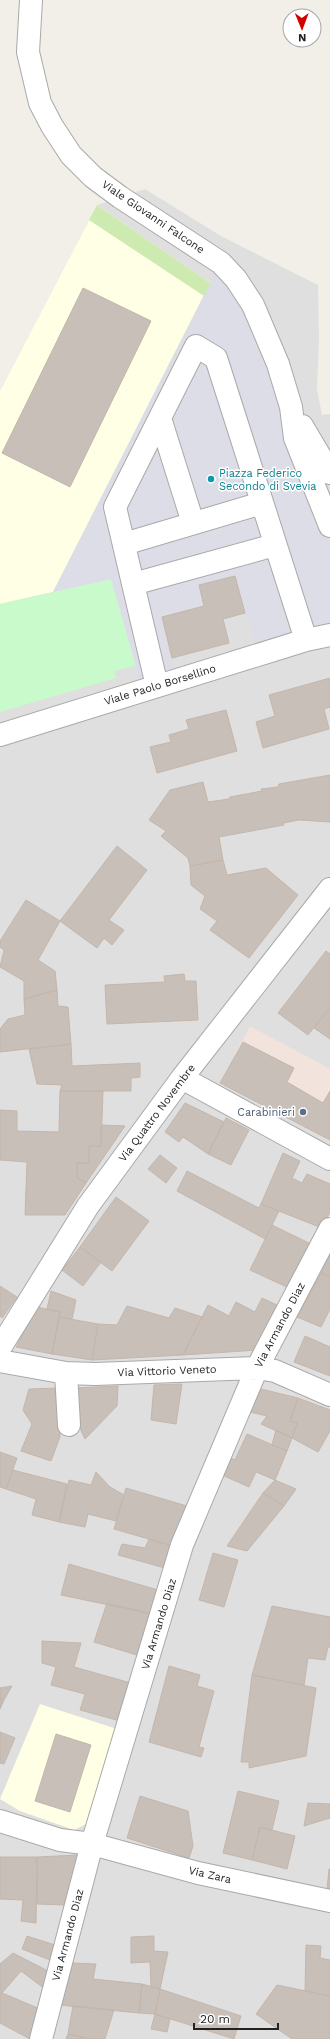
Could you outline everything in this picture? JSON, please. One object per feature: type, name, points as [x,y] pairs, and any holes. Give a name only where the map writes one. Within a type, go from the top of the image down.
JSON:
[{"type":"street","name":"Viale Giovanni Falcone","points":[[31,0],[28,52],[40,103],[52,126],[71,155],[93,177],[120,197],[221,263],[236,279],[252,305],[278,364],[291,407]]},
{"type":"street","points":[[157,686],[115,507],[196,346],[216,358],[275,545],[322,635]]},
{"type":"street","points":[[291,407],[330,473]]},
{"type":"street","points":[[291,407],[295,438],[330,526]]},
{"type":"street","points":[[160,418],[193,523]]},
{"type":"street","points":[[124,544],[262,503]]},
{"type":"street","points":[[133,584],[275,545]]},
{"type":"street","name":"Viale Paolo Borsellino","points":[[0,735],[322,635]]},
{"type":"street","name":"Via Quattro Novembre","points":[[0,1348],[88,1206],[182,1078],[330,889]]},
{"type":"street","points":[[182,1078],[330,1159]]},
{"type":"street","name":"Via Armando Diaz","points":[[41,2039],[92,1844],[182,1545],[257,1368],[330,1230]]},
{"type":"street","name":"Via Vittorio Veneto","points":[[0,1361],[66,1373],[103,1374],[257,1368],[275,1371],[330,1395]]},
{"type":"street","points":[[66,1373],[69,1425]]},
{"type":"street","name":"Via Zara","points":[[0,1821],[60,1840],[92,1844],[198,1873],[330,1901]]},
{"type":"shaded area","points":[[145,189],[221,236],[318,285],[319,339],[317,389],[322,415],[330,414],[330,2039],[0,2039],[0,391],[97,205]]},
{"type":"shaded area","points":[[97,205],[210,283],[53,592],[0,604],[0,391]]},
{"type":"shaded area","name":"Piazza Federico Secondo di Svevia","points":[[221,263],[236,279],[330,526],[330,631],[258,655],[235,576],[199,585],[204,606],[162,617],[177,680],[139,692],[136,666],[111,579],[53,592]]},
{"type":"shaded area","name":"Carabinieri","points":[[250,1026],[330,1069],[330,1140],[220,1083]]},
{"type":"shaded area","points":[[40,1704],[117,1729],[86,1824],[74,1830],[20,1811],[0,1799]]},
{"type":"green space","points":[[97,205],[210,283],[227,301],[230,327],[204,296],[89,220]]},
{"type":"green space","points":[[111,579],[136,666],[114,671],[116,678],[0,712],[0,604]]},
{"type":"building","points":[[83,288],[151,321],[70,487],[2,453]]},
{"type":"building","points":[[235,576],[245,613],[223,619],[229,643],[172,658],[162,617],[204,606],[199,585]]},
{"type":"building","points":[[330,678],[330,707],[324,709],[329,729],[263,748],[256,722],[275,716],[269,695]]},
{"type":"building","points":[[226,710],[237,751],[157,773],[150,747],[171,742],[169,735],[189,729],[186,720]]},
{"type":"building","points":[[330,775],[330,822],[299,820],[283,823],[284,825],[219,837],[223,860],[190,866],[188,858],[161,836],[166,831],[149,820],[170,790],[203,782],[208,802],[229,799],[230,797],[262,791],[261,789],[278,787],[279,784]]},
{"type":"building","points":[[117,846],[147,870],[109,920],[124,930],[112,945],[104,938],[97,948],[60,921]]},
{"type":"building","points":[[223,860],[227,875],[266,868],[298,895],[249,958],[210,930],[217,921],[200,909],[205,896],[191,885],[190,866]]},
{"type":"building","points":[[26,900],[60,921],[38,960],[55,971],[57,990],[24,999],[24,981],[0,967],[4,950],[0,947],[0,941]]},
{"type":"building","points":[[326,951],[330,954],[330,1007],[308,1035],[278,1013]]},
{"type":"building","points":[[184,974],[185,981],[196,981],[198,1020],[107,1024],[105,985],[165,982],[164,976]]},
{"type":"building","points":[[57,990],[58,1006],[68,1007],[71,1044],[0,1052],[0,1029],[8,1019],[25,1015],[24,999]]},
{"type":"building","points":[[330,1007],[330,1039],[314,1028]]},
{"type":"building","name":"Carabinieri","points":[[243,1042],[294,1068],[287,1082],[323,1103],[330,1091],[330,1140],[220,1083]]},
{"type":"building","points":[[71,1044],[72,1066],[140,1063],[140,1077],[131,1078],[131,1091],[60,1091],[62,1085],[37,1084],[29,1049]]},
{"type":"building","points":[[60,1091],[103,1091],[101,1146],[89,1146],[89,1163],[77,1163],[77,1178],[86,1183],[65,1215],[25,1215],[27,1162],[0,1160],[0,1110],[17,1111],[17,1131],[59,1132]]},
{"type":"building","points":[[185,1103],[224,1122],[208,1154],[183,1137],[179,1142],[165,1132]]},
{"type":"building","points":[[226,1118],[249,1130],[231,1165],[208,1154]]},
{"type":"building","points":[[101,1125],[125,1126],[86,1183],[77,1178],[77,1163],[89,1163],[89,1146],[101,1146]]},
{"type":"building","points":[[283,1153],[300,1161],[292,1178],[302,1183],[307,1174],[330,1184],[330,1212],[322,1228],[261,1204]]},
{"type":"building","points":[[160,1155],[177,1168],[166,1183],[148,1169]]},
{"type":"building","points":[[187,1171],[259,1208],[261,1204],[279,1211],[265,1239],[177,1191]]},
{"type":"building","points":[[116,1197],[149,1221],[112,1271],[80,1247]]},
{"type":"building","points":[[272,1225],[313,1245],[291,1289],[250,1270]]},
{"type":"building","points":[[80,1247],[101,1262],[83,1286],[62,1270]]},
{"type":"building","points":[[330,1255],[330,1277],[321,1273]]},
{"type":"building","points":[[321,1273],[330,1277],[330,1309],[321,1327],[297,1317]]},
{"type":"building","points":[[0,1286],[17,1297],[2,1318],[0,1316]]},
{"type":"building","points":[[51,1291],[76,1300],[72,1319],[59,1317],[60,1312],[47,1309]]},
{"type":"building","points":[[262,1298],[281,1307],[258,1350],[183,1355],[208,1305],[229,1316],[236,1302],[255,1312]]},
{"type":"building","points":[[127,1306],[169,1318],[175,1308],[202,1317],[183,1355],[92,1360],[98,1324],[117,1325]]},
{"type":"building","points":[[37,1307],[60,1312],[52,1354],[16,1347]]},
{"type":"building","points":[[59,1317],[98,1324],[92,1360],[52,1354]]},
{"type":"building","points":[[305,1336],[330,1347],[330,1376],[294,1362]]},
{"type":"building","points":[[182,1384],[176,1424],[151,1420],[154,1385]]},
{"type":"building","points":[[118,1386],[117,1406],[85,1439],[75,1417],[74,1388]]},
{"type":"building","points":[[59,1388],[60,1437],[51,1461],[21,1451],[32,1424],[23,1410],[29,1389]]},
{"type":"building","points":[[261,1389],[298,1398],[290,1421],[297,1423],[292,1438],[261,1424],[267,1416],[250,1412]]},
{"type":"building","points":[[298,1398],[330,1410],[330,1431],[318,1452],[292,1438],[297,1423],[290,1421]]},
{"type":"building","points":[[276,1430],[292,1438],[287,1451],[272,1445]]},
{"type":"building","points":[[247,1434],[287,1451],[275,1480],[256,1472],[249,1487],[222,1475],[231,1458],[235,1460]]},
{"type":"building","points":[[0,1452],[17,1458],[6,1489],[0,1487]]},
{"type":"building","points":[[13,1470],[67,1484],[59,1522],[32,1515],[36,1499],[6,1489]]},
{"type":"building","points":[[96,1472],[110,1487],[124,1495],[116,1521],[88,1514],[85,1527],[59,1522],[69,1480],[91,1485]]},
{"type":"building","points":[[275,1480],[296,1489],[284,1506],[263,1493]]},
{"type":"building","points":[[126,1488],[187,1506],[173,1546],[114,1529]]},
{"type":"building","points":[[263,1493],[284,1506],[247,1551],[227,1546]]},
{"type":"building","points":[[149,1539],[173,1546],[165,1568],[118,1555],[122,1544],[145,1548]]},
{"type":"building","points":[[213,1553],[238,1560],[224,1607],[199,1600]]},
{"type":"building","points":[[69,1564],[158,1590],[152,1614],[61,1595]]},
{"type":"building","points":[[107,1603],[152,1614],[140,1656],[94,1642]]},
{"type":"building","points":[[272,1606],[330,1617],[330,1647],[328,1647],[325,1660],[308,1658],[304,1685],[252,1675]]},
{"type":"building","points":[[42,1641],[81,1643],[74,1667],[131,1683],[120,1721],[80,1710],[85,1694],[51,1685],[56,1667],[42,1663]]},
{"type":"building","points":[[169,1666],[200,1675],[197,1686],[214,1691],[199,1747],[204,1748],[201,1757],[149,1742]]},
{"type":"building","points":[[252,1675],[316,1688],[306,1756],[249,1768],[249,1762],[241,1762]]},
{"type":"building","points":[[12,1686],[4,1700],[0,1699],[0,1688]]},
{"type":"building","points":[[0,1699],[4,1700],[0,1709]]},
{"type":"building","points":[[0,1732],[15,1738],[4,1764],[0,1763]]},
{"type":"building","points":[[56,1734],[91,1745],[70,1812],[35,1801]]},
{"type":"building","points":[[238,1791],[279,1801],[272,1830],[260,1827],[252,1860],[223,1853]]},
{"type":"building","points":[[140,1796],[188,1811],[193,1846],[189,1858],[127,1838]]},
{"type":"building","points":[[308,1803],[330,1804],[330,1818],[304,1826]]},
{"type":"building","points":[[260,1827],[295,1836],[287,1869],[252,1860]]},
{"type":"building","points":[[78,1855],[65,1905],[37,1904],[37,1857]]},
{"type":"building","points":[[0,1857],[37,1857],[36,1923],[21,1921],[23,1900],[0,1899]]},
{"type":"building","points":[[330,1869],[330,1890],[327,1889]]},
{"type":"building","points":[[27,1936],[55,1945],[50,1960],[22,1949]]},
{"type":"building","points":[[154,1936],[154,1951],[168,1952],[160,1989],[151,1986],[150,1962],[131,1963],[131,1937]]},
{"type":"building","points":[[306,1945],[321,1946],[320,1958],[330,1960],[330,1996],[305,1991]]},
{"type":"building","points":[[13,1953],[50,1972],[45,1989],[21,1971],[2,1993],[0,1992],[0,1964]]},
{"type":"building","points":[[72,1963],[96,1964],[93,1979],[142,1984],[139,2013],[59,2005]]},
{"type":"building","points":[[142,1984],[160,1989],[155,2014],[139,2013]]},
{"type":"building","points":[[277,1985],[330,1996],[330,2039],[292,2039],[256,2014]]},
{"type":"building","points":[[160,1989],[241,2016],[234,2039],[155,2014]]},
{"type":"building","points":[[0,1992],[40,2009],[30,2039],[0,2023]]},
{"type":"building","points":[[73,2006],[114,2010],[105,2039],[89,2039],[68,2034]]},
{"type":"building","points":[[155,2014],[170,2019],[167,2032],[151,2029]]},
{"type":"building","points":[[68,2034],[89,2039],[66,2039]]},
{"type":"place","name":"Piazza Federico Secondo di Svevia","points":[[211,479]]},
{"type":"place","name":"Carabinieri","points":[[303,1112]]}]
